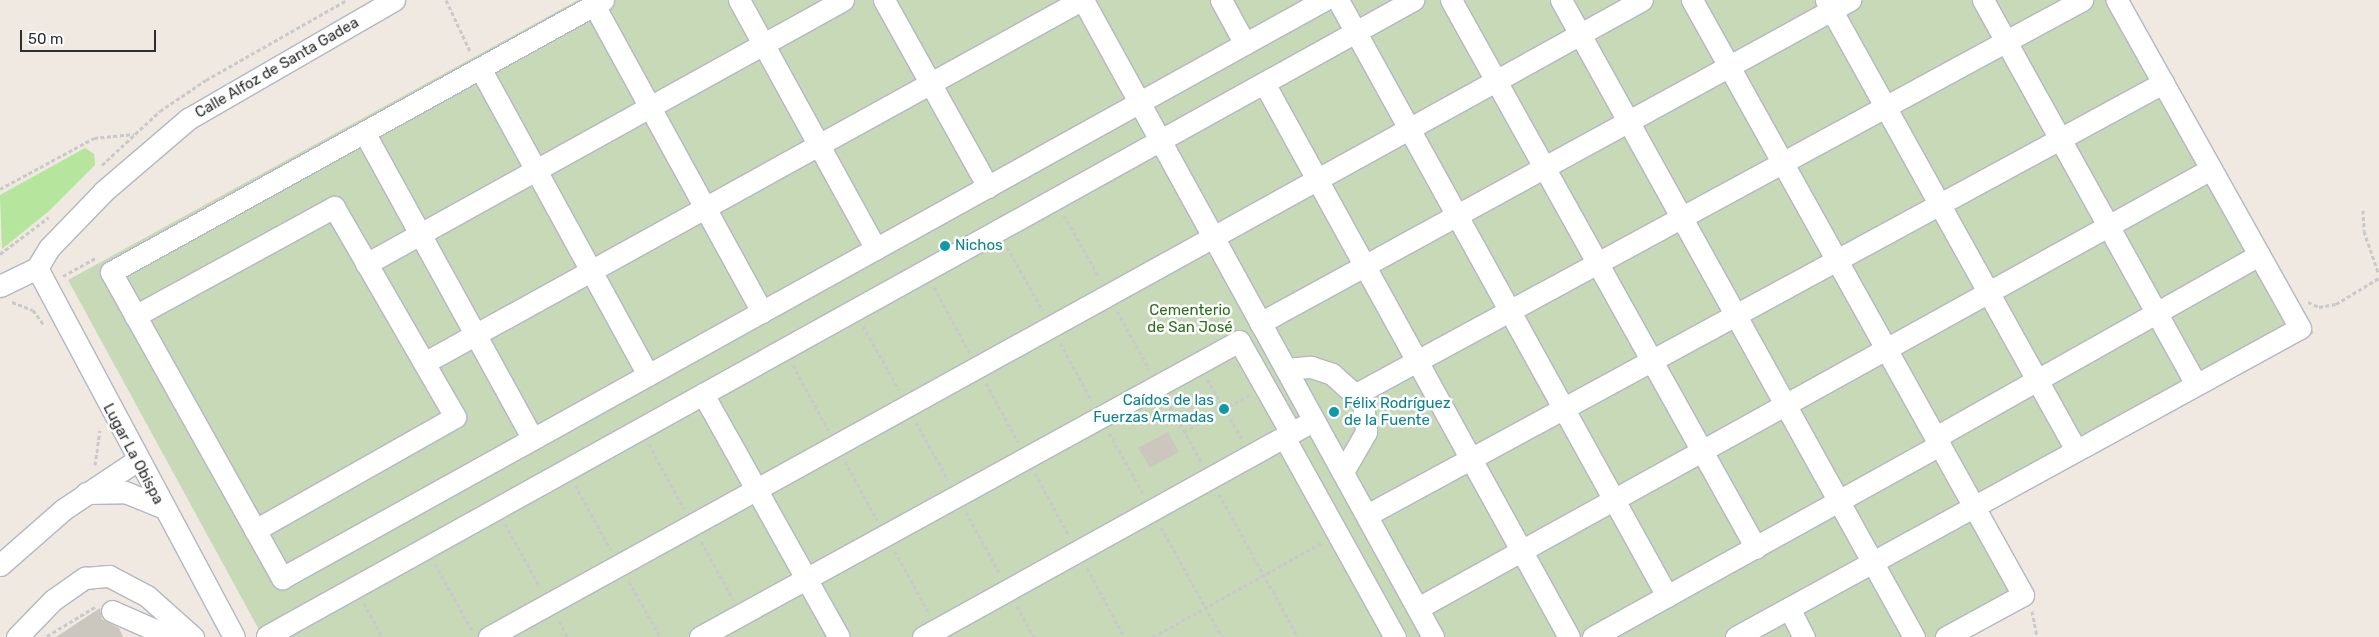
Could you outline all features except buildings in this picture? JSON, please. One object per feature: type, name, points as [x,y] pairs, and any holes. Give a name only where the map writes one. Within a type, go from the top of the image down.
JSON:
[{"type":"street","name":"Calle Alfoz de Santa Gadea","points":[[38,268],[49,248],[104,191],[188,120],[394,0]]},
{"type":"street","points":[[739,0],[876,248]]},
{"type":"street","points":[[366,264],[843,0]]},
{"type":"street","points":[[884,0],[988,187]]},
{"type":"street","points":[[424,364],[1082,0],[1214,234],[1260,323],[1434,637]]},
{"type":"street","points":[[1221,0],[1246,44]]},
{"type":"street","points":[[762,312],[649,108],[598,3],[475,59],[364,132],[111,272],[282,578],[1246,44],[1324,0]]},
{"type":"street","points":[[1338,0],[1667,596]]},
{"type":"street","points":[[278,634],[355,587],[1413,0]]},
{"type":"street","points":[[1451,0],[1756,548]]},
{"type":"street","points":[[1561,0],[1627,124],[1914,637]]},
{"type":"street","points":[[489,637],[1214,234],[1642,0]]},
{"type":"street","points":[[1692,0],[2023,595],[1946,637]]},
{"type":"street","points":[[1260,323],[1730,67],[1829,5],[1850,0]]},
{"type":"street","points":[[1983,0],[2196,384]]},
{"type":"street","points":[[1358,393],[1887,109],[2082,0]]},
{"type":"street","points":[[1736,637],[2300,328],[2117,0]]},
{"type":"street","points":[[1829,5],[2076,450]]},
{"type":"street","points":[[475,59],[648,375]]},
{"type":"street","points":[[1264,83],[1568,637]]},
{"type":"street","points":[[1367,515],[1839,262],[2163,83]]},
{"type":"street","points":[[364,132],[533,439]]},
{"type":"street","points":[[1418,608],[2212,169]]},
{"type":"street","points":[[135,316],[334,207],[455,417],[255,530]]},
{"type":"street","points":[[1593,637],[1838,503],[2037,380],[2259,255]]},
{"type":"street","points":[[1,294],[38,268]]},
{"type":"street","name":"Lugar La Obispa","points":[[38,268],[136,461],[234,637]]},
{"type":"street","points":[[700,637],[1239,341],[1265,386],[1287,435],[1338,534],[1395,637]]},
{"type":"street","points":[[1286,369],[1298,366],[1323,370],[1358,393],[1366,432],[1343,472]]},
{"type":"street","points":[[703,394],[840,637]]},
{"type":"street","points":[[930,633],[1314,420]]},
{"type":"street","points":[[0,565],[86,493],[136,461]]},
{"type":"street","points":[[86,493],[125,492],[162,507]]},
{"type":"street","points":[[17,637],[53,600],[85,578],[110,576],[147,596],[192,637]]},
{"type":"street","points":[[105,608],[171,637]]},
{"type":"street","points":[[1789,608],[1804,637]]},
{"type":"path","points":[[446,0],[475,59]]},
{"type":"path","points":[[0,189],[94,138],[134,134]]},
{"type":"path","points":[[1056,199],[1298,637]]},
{"type":"path","points":[[2319,307],[2336,304],[2379,277],[2364,231],[2364,210]]},
{"type":"path","points":[[1,294],[33,310],[48,330]]},
{"type":"path","points":[[855,310],[1034,637]]},
{"type":"path","points":[[784,349],[886,535],[930,633]]},
{"type":"path","points":[[1198,364],[1251,455]]},
{"type":"path","points":[[1184,432],[1265,386]]},
{"type":"path","points":[[91,470],[101,442],[100,426]]},
{"type":"path","points":[[496,509],[568,637]]},
{"type":"path","points":[[1154,637],[1338,534]]},
{"type":"path","points":[[426,548],[475,637]]},
{"type":"path","points":[[355,587],[382,637]]},
{"type":"path","points":[[2023,595],[2037,637]]},
{"type":"path","points":[[46,637],[105,608]]},
{"type":"green space","name":"Cementerio de San José","points":[[578,0],[2126,0],[2314,333],[1985,509],[2035,597],[1963,637],[263,637],[68,280]]},
{"type":"green space","points":[[85,148],[94,154],[95,165],[49,211],[2,249],[0,195]]},
{"type":"place","name":"Nichos","points":[[945,246]]},
{"type":"place","name":"Caídos de las Fuerzas Armadas","points":[[1224,409]]},
{"type":"place","name":"Félix Rodríguez de la Fuente","points":[[1334,412]]}]
